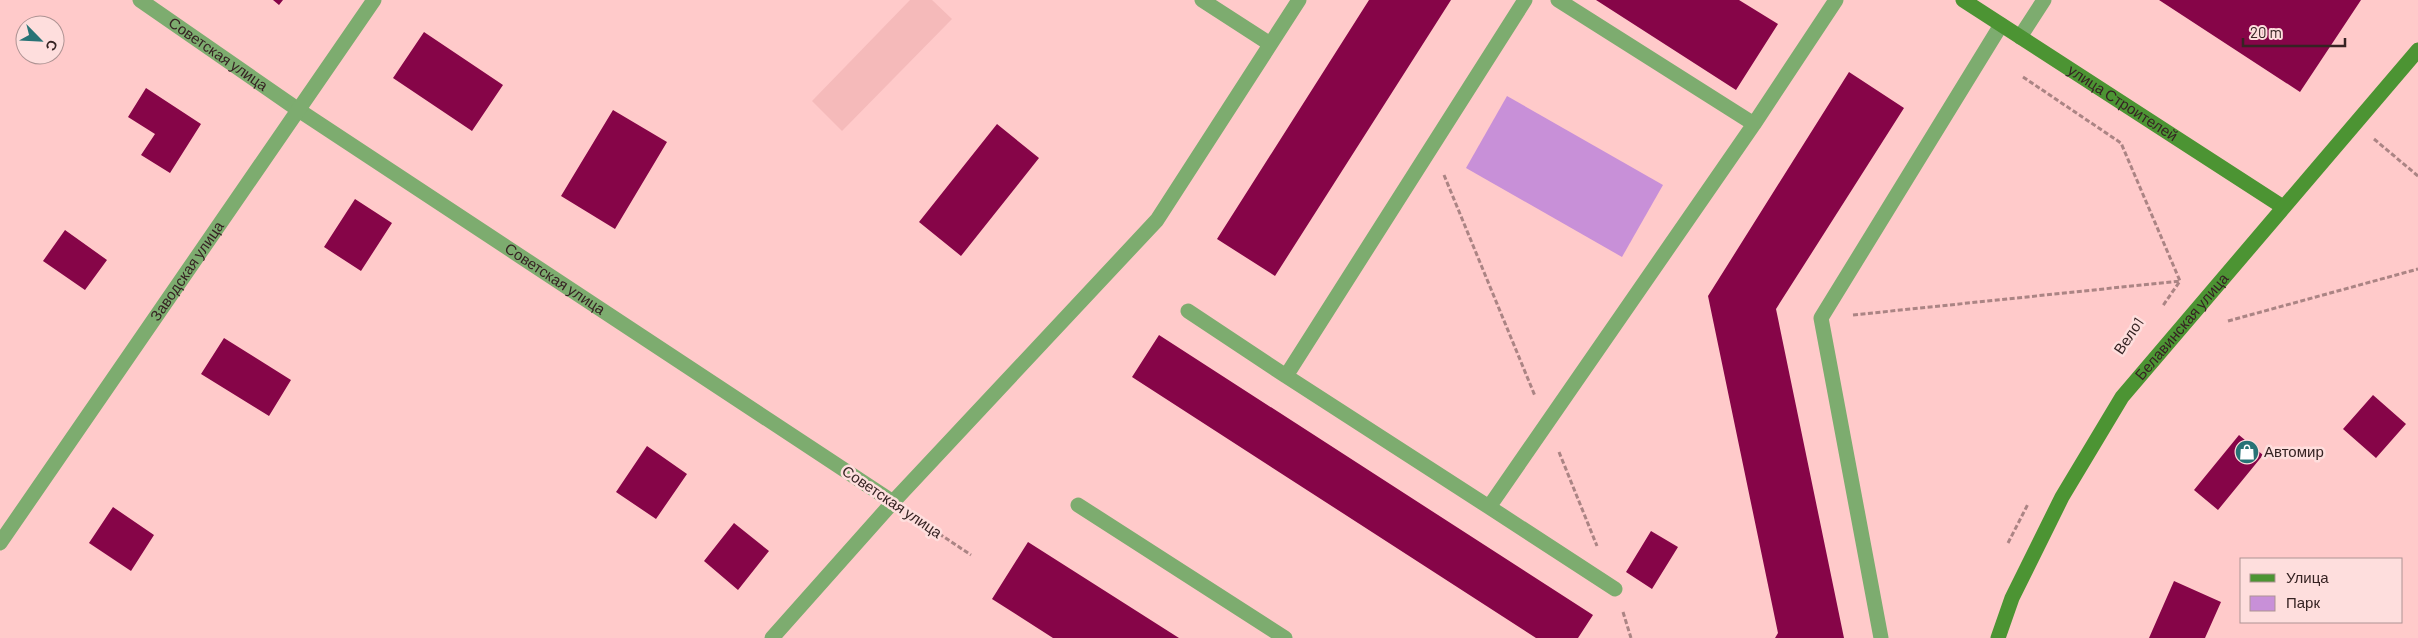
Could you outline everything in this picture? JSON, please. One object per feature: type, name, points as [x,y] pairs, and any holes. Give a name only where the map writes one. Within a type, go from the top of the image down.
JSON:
[{"type":"main road","name":"улица Строителей","points":[[1963,0],[2283,207]]},
{"type":"main road","name":"Белавинская улица","points":[[1998,638],[2012,598],[2062,497],[2122,397],[2283,207],[2416,57]]},
{"type":"street","name":"Советская улица","points":[[140,0],[300,111],[893,502]]},
{"type":"street","name":"Заводская улица","points":[[0,543],[300,111],[374,0]]},
{"type":"street","points":[[1202,0],[1270,44]]},
{"type":"street","points":[[772,638],[893,502],[1157,220],[1298,0]]},
{"type":"street","points":[[1286,376],[1525,0]]},
{"type":"street","points":[[1558,0],[1754,124]]},
{"type":"street","points":[[1489,507],[1754,124],[1836,0]]},
{"type":"street","points":[[2020,37],[2044,0]]},
{"type":"street","points":[[1881,638],[1821,318],[2001,25]]},
{"type":"street","points":[[1188,311],[1616,590]]},
{"type":"street","points":[[1078,505],[1286,638]]},
{"type":"path","points":[[1821,318],[2180,281],[2121,143],[2023,77]]},
{"type":"path","points":[[2374,138],[2418,176]]},
{"type":"path","points":[[1432,147],[1616,590],[1632,638]]},
{"type":"path","points":[[2228,321],[2418,269]]},
{"type":"path","name":"Вело1","points":[[2158,313],[2180,281]]},
{"type":"path","points":[[2006,548],[2021,515],[2032,498]]},
{"type":"path","name":"Советская улица","points":[[893,502],[971,555]]},
{"type":"shaded area","points":[[910,0],[932,0],[952,19],[842,131],[812,101]]},
{"type":"green space","points":[[1507,96],[1663,185],[1622,257],[1466,168]]},
{"type":"building","points":[[273,0],[283,0],[279,5]]},
{"type":"building","points":[[1369,0],[1451,0],[1275,276],[1217,239]]},
{"type":"building","points":[[1596,0],[1739,0],[1778,24],[1736,90]]},
{"type":"building","points":[[2159,0],[2361,0],[2300,92]]},
{"type":"building","points":[[424,32],[503,85],[472,131],[393,78]]},
{"type":"building","points":[[1849,72],[1904,108],[1776,309],[1844,638],[1775,638],[1778,633],[1708,296]]},
{"type":"building","points":[[146,88],[201,124],[170,173],[141,155],[155,134],[128,117]]},
{"type":"building","points":[[613,110],[667,142],[615,229],[561,196]]},
{"type":"building","points":[[997,124],[1039,158],[961,256],[919,222]]},
{"type":"building","points":[[355,199],[392,223],[361,271],[324,247]]},
{"type":"building","points":[[65,230],[107,260],[85,290],[43,261]]},
{"type":"building","points":[[1159,335],[1593,615],[1578,638],[1536,638],[1132,377]]},
{"type":"building","points":[[224,338],[291,380],[269,416],[201,374]]},
{"type":"building","points":[[2373,395],[2406,424],[2376,458],[2343,429]]},
{"type":"building","points":[[2239,435],[2263,455],[2218,510],[2194,490]]},
{"type":"building","points":[[647,446],[687,474],[656,519],[616,492]]},
{"type":"building","points":[[113,507],[154,535],[131,571],[89,543]]},
{"type":"building","points":[[734,523],[769,551],[738,590],[704,561]]},
{"type":"building","points":[[1651,531],[1678,547],[1652,589],[1626,572]]},
{"type":"building","points":[[1028,542],[1179,638],[1053,638],[992,599]]},
{"type":"building","points":[[2174,581],[2221,602],[2205,638],[2149,638]]},
{"type":"place","name":"Автомир","points":[[2247,452]]}]
